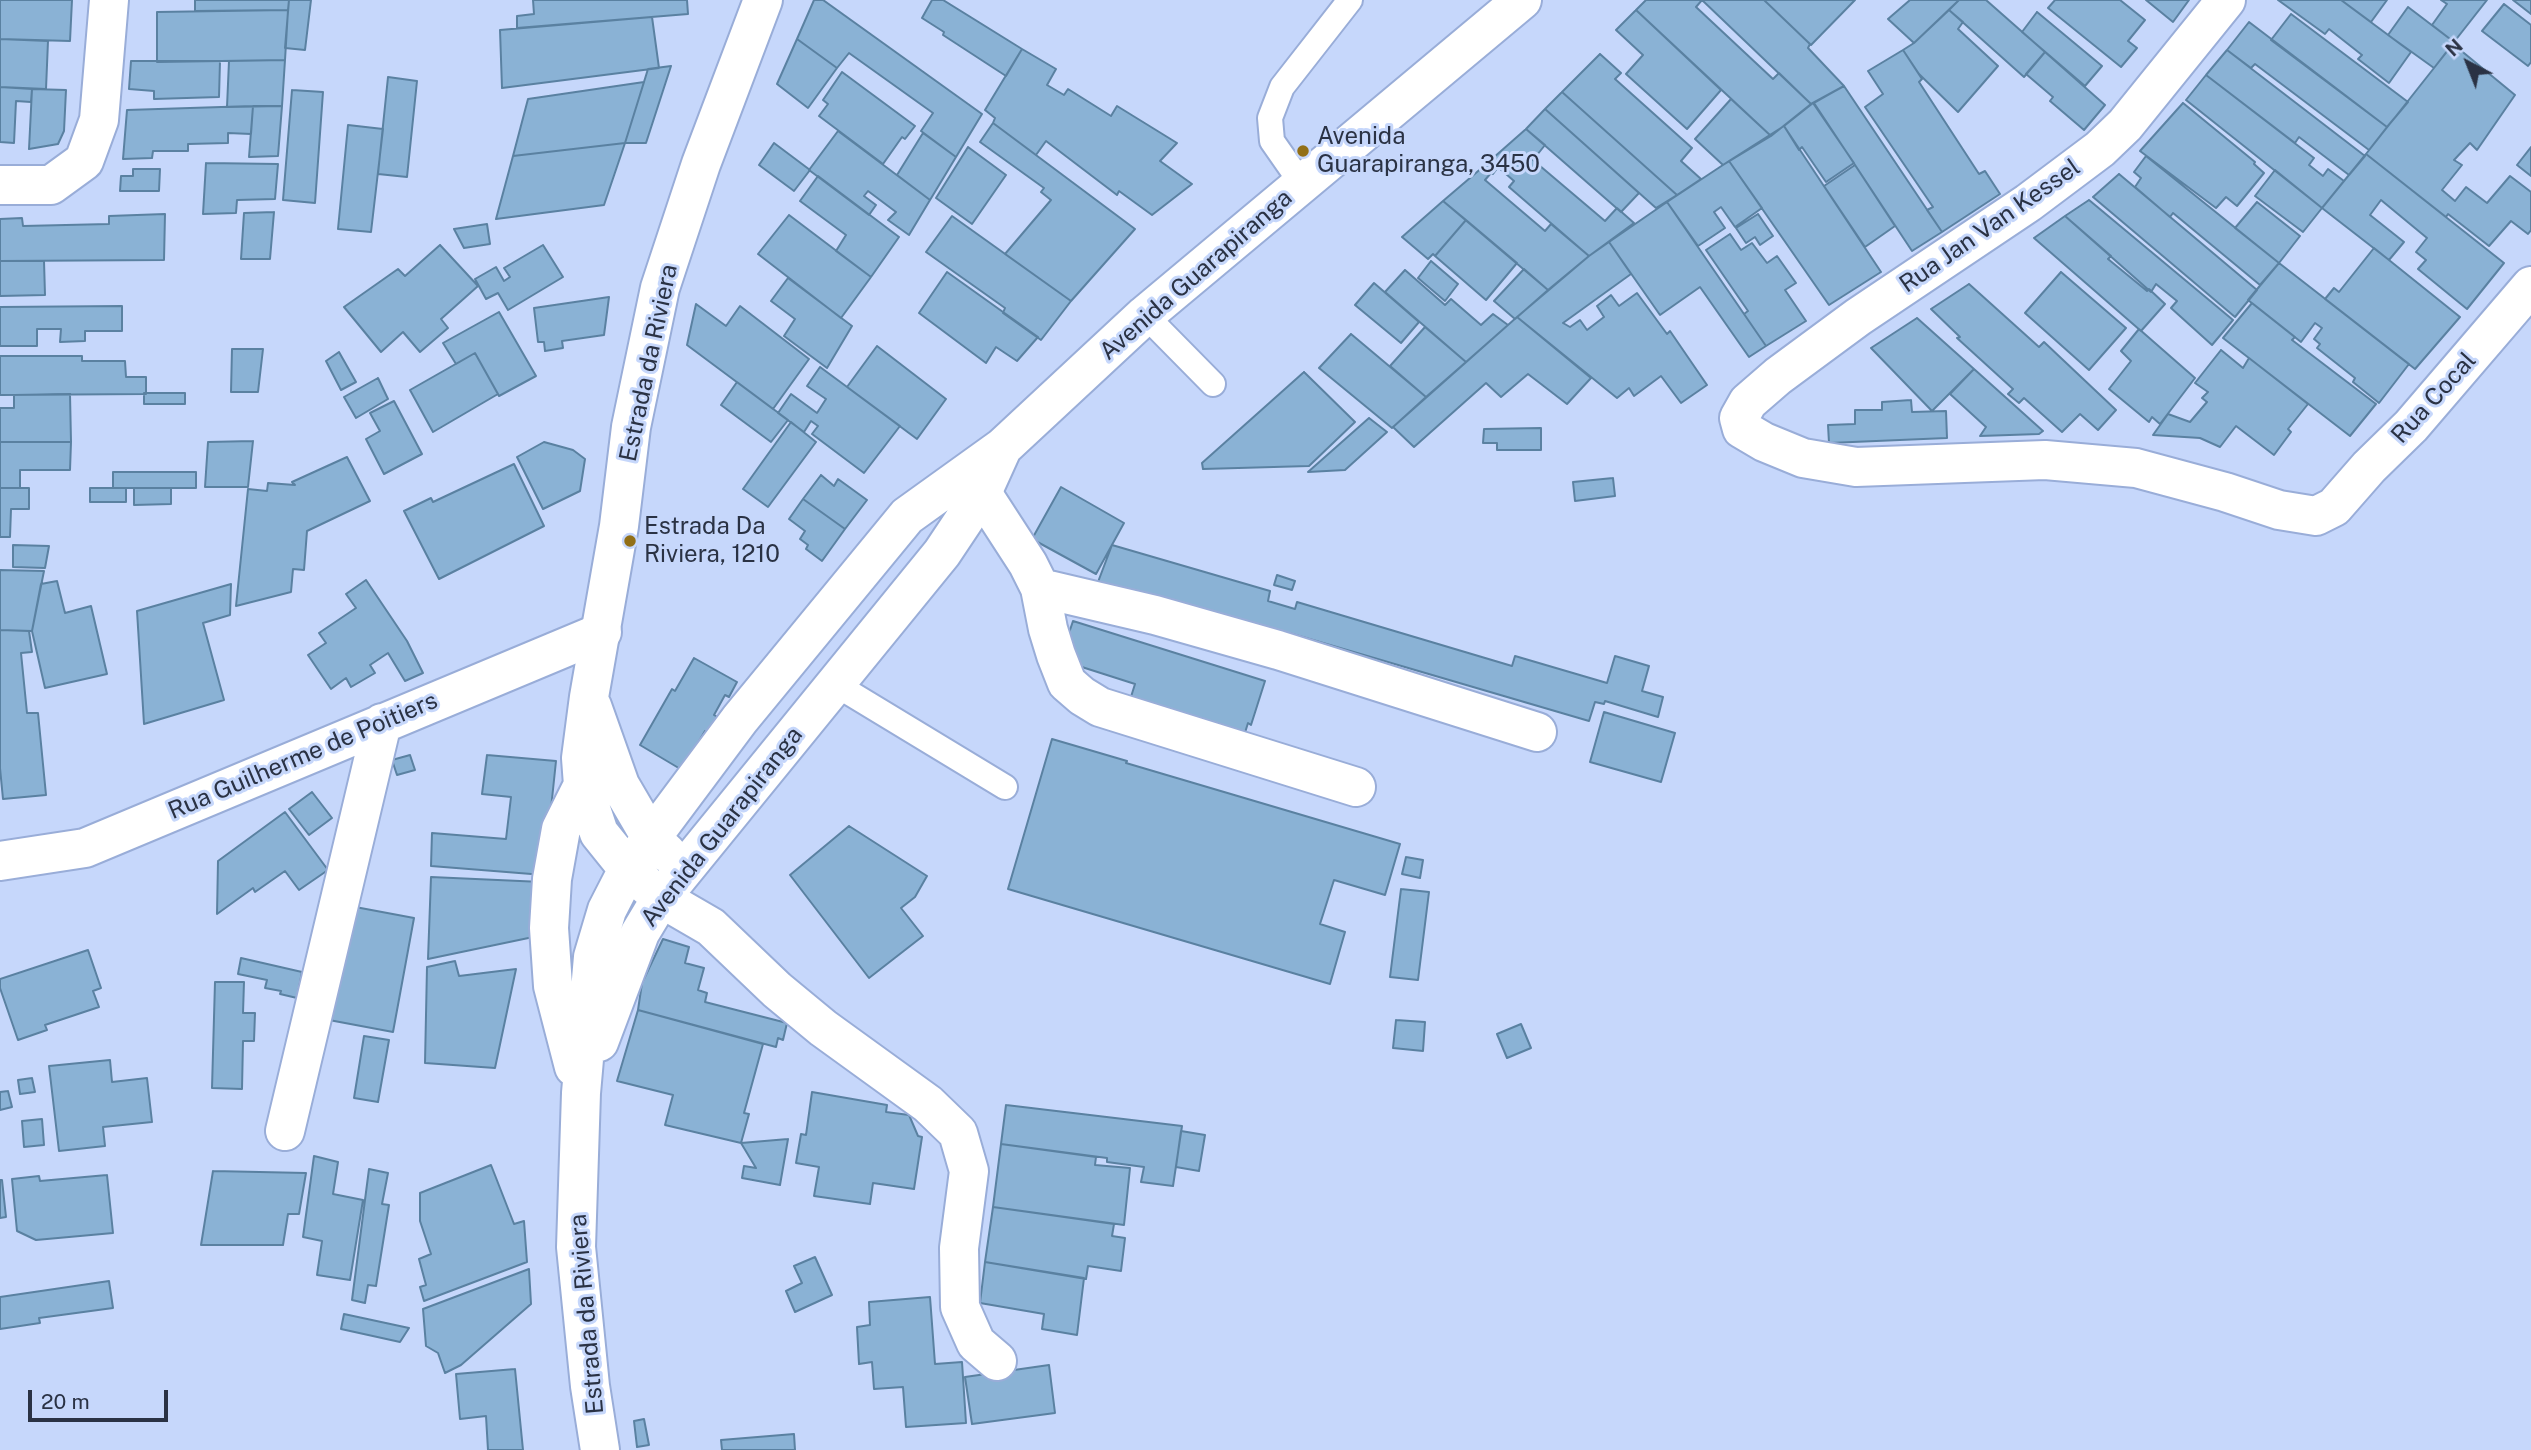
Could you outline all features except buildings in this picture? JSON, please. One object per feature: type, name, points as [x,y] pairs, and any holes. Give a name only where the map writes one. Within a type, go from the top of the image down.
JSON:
[{"type":"street","points":[[0,185],[51,185],[84,161],[99,120],[109,0]]},
{"type":"street","name":"Estrada da Riviera","points":[[711,928],[661,898],[628,869],[599,833],[583,785],[581,758],[619,526],[631,427],[660,288],[701,164],[763,0]]},
{"type":"street","name":"Avenida Guarapiranga","points":[[581,1093],[593,957],[607,910],[628,869],[740,719],[907,516],[1003,447],[1145,315],[1522,0]]},
{"type":"street","name":"Rua Jan Van Kessel","points":[[2226,0],[2125,125],[2100,149],[2028,203],[1858,317],[1778,376],[1748,402],[1739,418],[1742,429],[1764,442],[1803,458],[1856,467],[2045,460],[2136,468],[2279,510],[2316,516],[2334,507]]},
{"type":"street","name":"Rua Cocal","points":[[2334,507],[2369,467],[2411,426],[2531,286]]},
{"type":"street","name":"Avenida Guarapiranga","points":[[581,1093],[639,933],[661,898],[942,553],[982,493],[1003,447]]},
{"type":"street","points":[[982,493],[1028,564],[1040,588],[1056,655],[1068,683],[1082,696],[1100,707],[1356,787]]},
{"type":"street","points":[[1040,588],[1155,615],[1278,650],[1537,732]]},
{"type":"street","name":"Rua Guilherme de Poitiers","points":[[0,861],[85,848],[602,632]]},
{"type":"street","points":[[589,697],[620,785],[651,838],[684,869],[711,928],[777,990],[823,1028],[928,1104],[958,1133],[969,1171],[959,1248],[960,1307],[976,1343],[997,1361]]},
{"type":"street","points":[[285,1131],[382,723]]},
{"type":"street","points":[[581,1093],[552,986],[549,928],[552,879],[561,829],[583,785]]},
{"type":"street","name":"Estrada da Riviera","points":[[581,1093],[576,1247],[590,1386],[600,1450]]},
{"type":"lane","points":[[1302,184],[1272,141],[1270,118],[1282,87],[1350,0]]},
{"type":"lane","points":[[1145,315],[1213,384]]},
{"type":"lane","points":[[835,684],[1005,787]]},
{"type":"place","name":"Avenida Guarapiranga, 3450","points":[[1303,151]]},
{"type":"place","name":"Estrada Da Riviera, 1210","points":[[630,541]]}]
